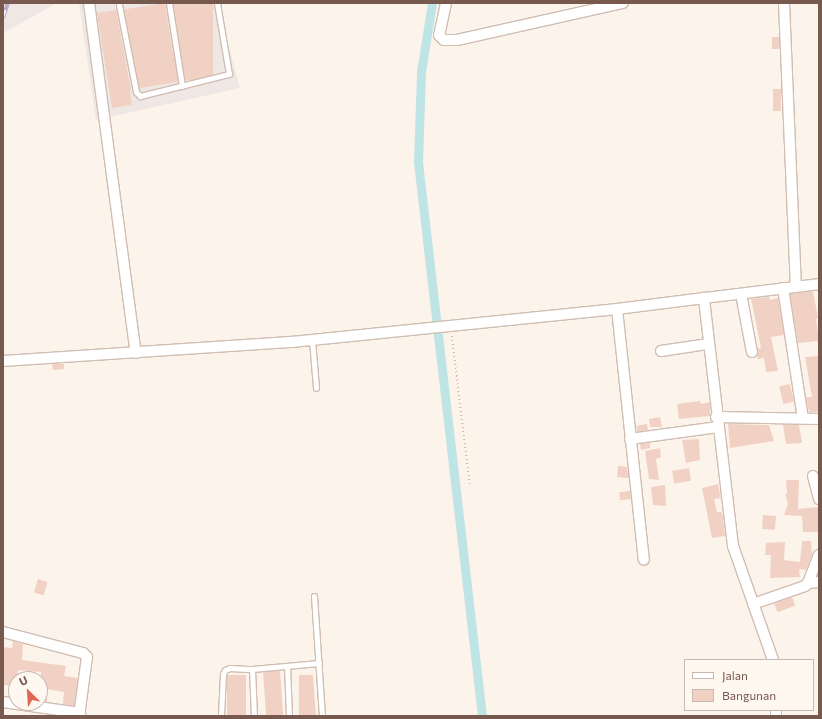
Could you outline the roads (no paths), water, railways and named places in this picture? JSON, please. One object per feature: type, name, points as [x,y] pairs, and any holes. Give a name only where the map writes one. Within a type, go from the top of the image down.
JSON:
[{"type":"street","points":[[89,3],[136,353]]},
{"type":"street","points":[[446,3],[439,35],[444,40],[457,40],[623,3]]},
{"type":"street","points":[[784,3],[796,287]]},
{"type":"street","points":[[3,361],[312,340],[617,309],[819,284]]},
{"type":"street","points":[[783,288],[803,418]]},
{"type":"street","points":[[741,294],[752,352]]},
{"type":"street","points":[[704,298],[717,422],[733,546],[773,659]]},
{"type":"street","points":[[617,309],[644,560]]},
{"type":"street","points":[[661,352],[708,344]]},
{"type":"street","points":[[630,439],[717,422],[803,418],[819,419]]},
{"type":"street","points":[[813,476],[819,499]]},
{"type":"street","points":[[753,604],[803,587],[808,583],[819,555]]},
{"type":"street","points":[[808,583],[819,582]]},
{"type":"street","points":[[3,632],[83,653],[88,657],[80,714],[3,702]]},
{"type":"lane","points":[[169,3],[182,86]]},
{"type":"lane","points":[[119,5],[137,94],[140,96],[229,74],[217,3]]},
{"type":"lane","points":[[312,340],[316,388]]},
{"type":"lane","points":[[314,596],[322,716]]},
{"type":"lane","points":[[221,716],[224,671],[230,668],[252,669],[319,663]]},
{"type":"lane","points":[[286,666],[290,716]]},
{"type":"lane","points":[[252,669],[254,716]]},
{"type":"waterway","points":[[432,3],[421,72],[418,162],[482,716]]},
{"type":"railway","points":[[3,18],[8,3]]}]
